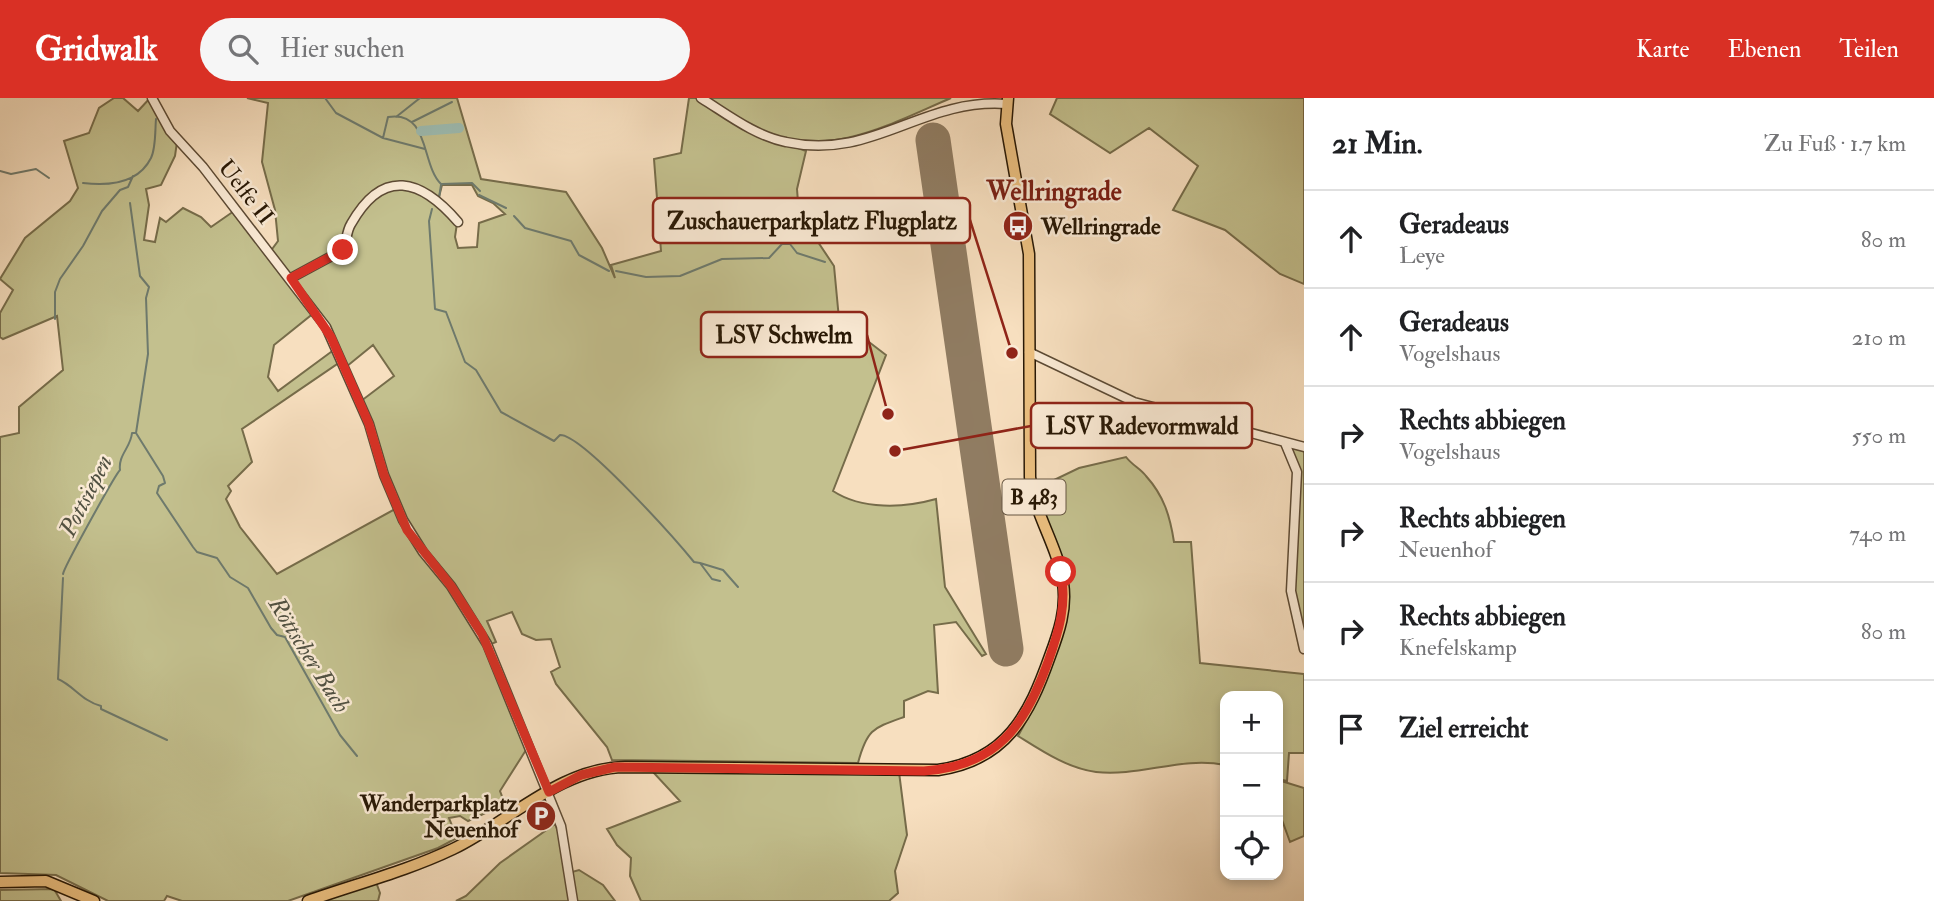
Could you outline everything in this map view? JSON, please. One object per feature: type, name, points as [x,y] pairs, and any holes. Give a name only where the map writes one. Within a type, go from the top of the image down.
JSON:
[{"type":"main road","name":"B 483","points":[[308,901],[453,849],[581,775],[615,767],[924,771],[963,764],[1001,743],[1017,727],[1037,691],[1058,636],[1064,602],[1061,572],[1034,497],[1030,477],[1027,241],[1006,124],[1007,101]]},
{"type":"main road","points":[[0,882],[46,881],[62,885],[94,901]]},
{"type":"street","name":"Uelfe II","points":[[152,98],[170,131],[196,159],[291,278],[331,337],[369,424],[384,475],[407,530],[447,580],[482,634],[549,792],[566,845],[573,901]]},
{"type":"street","points":[[701,98],[764,135],[784,142],[812,146],[854,141],[942,104],[1007,101]]},
{"type":"street","points":[[291,278],[343,250],[353,221],[374,196],[394,186],[410,185],[427,194],[458,222]]},
{"type":"street","points":[[1029,352],[1134,402],[1304,447]]},
{"type":"street","points":[[1285,443],[1297,472],[1291,591],[1304,649]]},
{"type":"shaded area","points":[[114,98],[123,98],[138,111],[150,98],[177,142],[175,156],[161,185],[146,189],[149,205],[144,240],[155,242],[160,218],[166,222],[183,208],[201,217],[211,227],[234,211],[315,312],[274,345],[268,377],[278,391],[335,349],[340,362],[242,429],[252,462],[228,486],[231,491],[226,499],[240,527],[277,574],[395,509],[421,552],[424,550],[393,494],[361,401],[394,376],[373,345],[346,367],[327,326],[293,278],[343,251],[351,226],[377,195],[396,187],[379,192],[360,207],[348,228],[342,250],[291,277],[270,252],[278,241],[275,210],[262,162],[268,103],[247,98],[457,98],[481,179],[566,192],[602,248],[615,278],[611,265],[661,251],[654,159],[681,153],[689,98],[696,98],[751,131],[806,151],[797,189],[798,202],[804,221],[834,266],[839,319],[886,355],[833,491],[857,502],[883,506],[936,499],[945,587],[986,654],[982,656],[956,622],[934,625],[938,693],[928,691],[904,701],[904,717],[878,727],[868,736],[858,763],[612,760],[607,747],[556,684],[551,672],[560,667],[551,639],[536,640],[522,634],[512,612],[487,621],[496,642],[484,647],[526,750],[500,791],[505,804],[468,821],[460,816],[449,818],[457,838],[438,848],[288,901],[182,901],[167,896],[164,901],[108,901],[56,875],[0,873],[0,437],[19,433],[19,407],[63,370],[57,316],[3,339],[0,337],[0,313],[13,290],[0,279],[25,238],[70,201],[78,188],[64,141],[89,133],[99,108]],"holes":[[[442,185],[472,185],[478,196],[493,203],[505,214],[479,223],[477,247],[458,248],[455,237],[457,223],[431,197],[438,201]]]},
{"type":"shaded area","points":[[707,98],[951,98],[884,127],[838,140],[815,142],[791,140],[767,133]]},
{"type":"shaded area","points":[[1057,98],[1304,98],[1304,284],[1280,274],[1225,230],[1173,210],[1198,166],[1149,128],[1110,153],[1050,114]]},
{"type":"shaded area","points":[[1289,445],[1304,448],[1304,646],[1292,591],[1298,490]]},
{"type":"shaded area","points":[[1126,457],[1144,473],[1162,499],[1174,542],[1191,542],[1200,663],[1304,674],[1304,753],[1289,753],[1287,781],[1283,780],[1283,691],[1220,691],[1220,764],[1193,763],[1128,772],[1096,772],[1065,763],[1018,736],[1036,703],[1055,655],[1064,630],[1067,601],[1034,483],[1050,482],[1079,468]]},
{"type":"shaded area","points":[[653,772],[899,772],[907,835],[895,871],[898,893],[889,901],[641,901],[630,876],[631,858],[617,845],[607,829],[680,801]]},
{"type":"shaded area","points":[[1283,782],[1304,788],[1304,836],[1290,842],[1283,823]]},
{"type":"shaded area","points":[[555,824],[561,839],[565,874],[579,870],[603,885],[615,901],[456,901],[466,896],[500,863]]},
{"type":"shaded area","points":[[376,882],[380,893],[378,901],[319,901]]},
{"type":"shaded area","points":[[54,889],[61,901],[0,901],[0,890]]},
{"type":"waterway","points":[[325,98],[336,113],[383,138],[388,117],[402,117],[411,122],[418,130],[430,165],[441,184]]},
{"type":"waterway","points":[[396,117],[420,98]]},
{"type":"waterway","points":[[412,122],[452,102]]},
{"type":"waterway","points":[[83,183],[122,181],[145,167],[153,154],[156,119]]},
{"type":"waterway","points":[[421,131],[459,128]]},
{"type":"waterway","points":[[383,138],[425,149]]},
{"type":"waterway","points":[[0,171],[11,174],[36,169],[49,178]]},
{"type":"waterway","points":[[55,319],[55,292],[60,279],[83,246],[102,211],[120,190],[128,187],[133,176]]},
{"type":"waterway","points":[[442,184],[472,183],[480,191]]},
{"type":"waterway","points":[[439,198],[441,185]]},
{"type":"waterway","points":[[479,195],[506,208]]},
{"type":"waterway","name":"Röttscher Bach","points":[[130,203],[140,276],[149,287],[146,298],[148,354],[136,433],[163,476],[165,483],[159,486],[157,493],[197,552],[217,558],[230,577],[248,588],[271,628],[277,635],[285,637],[340,735],[357,756]]},
{"type":"waterway","points":[[432,209],[429,221],[435,309],[446,312],[465,362],[476,370],[501,412],[554,441],[560,435],[588,451],[694,562],[700,563],[712,579],[720,581]]},
{"type":"waterway","points":[[514,216],[525,228],[571,241],[579,255],[609,271]]},
{"type":"waterway","points":[[616,271],[646,277],[680,276],[722,259],[769,258],[782,244],[790,244],[797,253],[825,262]]},
{"type":"waterway","name":"Pottsiepen","points":[[63,574],[120,470],[123,455],[132,433],[135,433]]},
{"type":"waterway","points":[[700,563],[723,570],[738,587]]},
{"type":"waterway","name":"Pottsiepen","points":[[63,578],[58,679],[89,701],[101,706],[101,709],[167,740]]},
{"type":"runway","points":[[933,140],[1006,649]]},
{"type":"place","name":"Wellringrade","points":[[1018,226]]},
{"type":"place","name":"Zuschauerparkplatz Flugplatz","points":[[1012,353]]},
{"type":"place","name":"LSV Schwelm","points":[[888,414]]},
{"type":"place","name":"LSV Radevormwald","points":[[895,451]]},
{"type":"place","name":"Wanderparkplatz Neuenhof","points":[[541,816]]},
{"type":"district","name":"Wellringrade","points":[[1054,192]]},
{"type":"route","points":[[343,250],[291,278],[320,317],[331,337],[369,424],[384,475],[407,530],[443,574],[482,634],[549,792],[573,778],[615,767],[924,771],[969,762],[985,754],[1010,735],[1023,718],[1037,691],[1058,636],[1063,614],[1064,590],[1061,572]]}]
